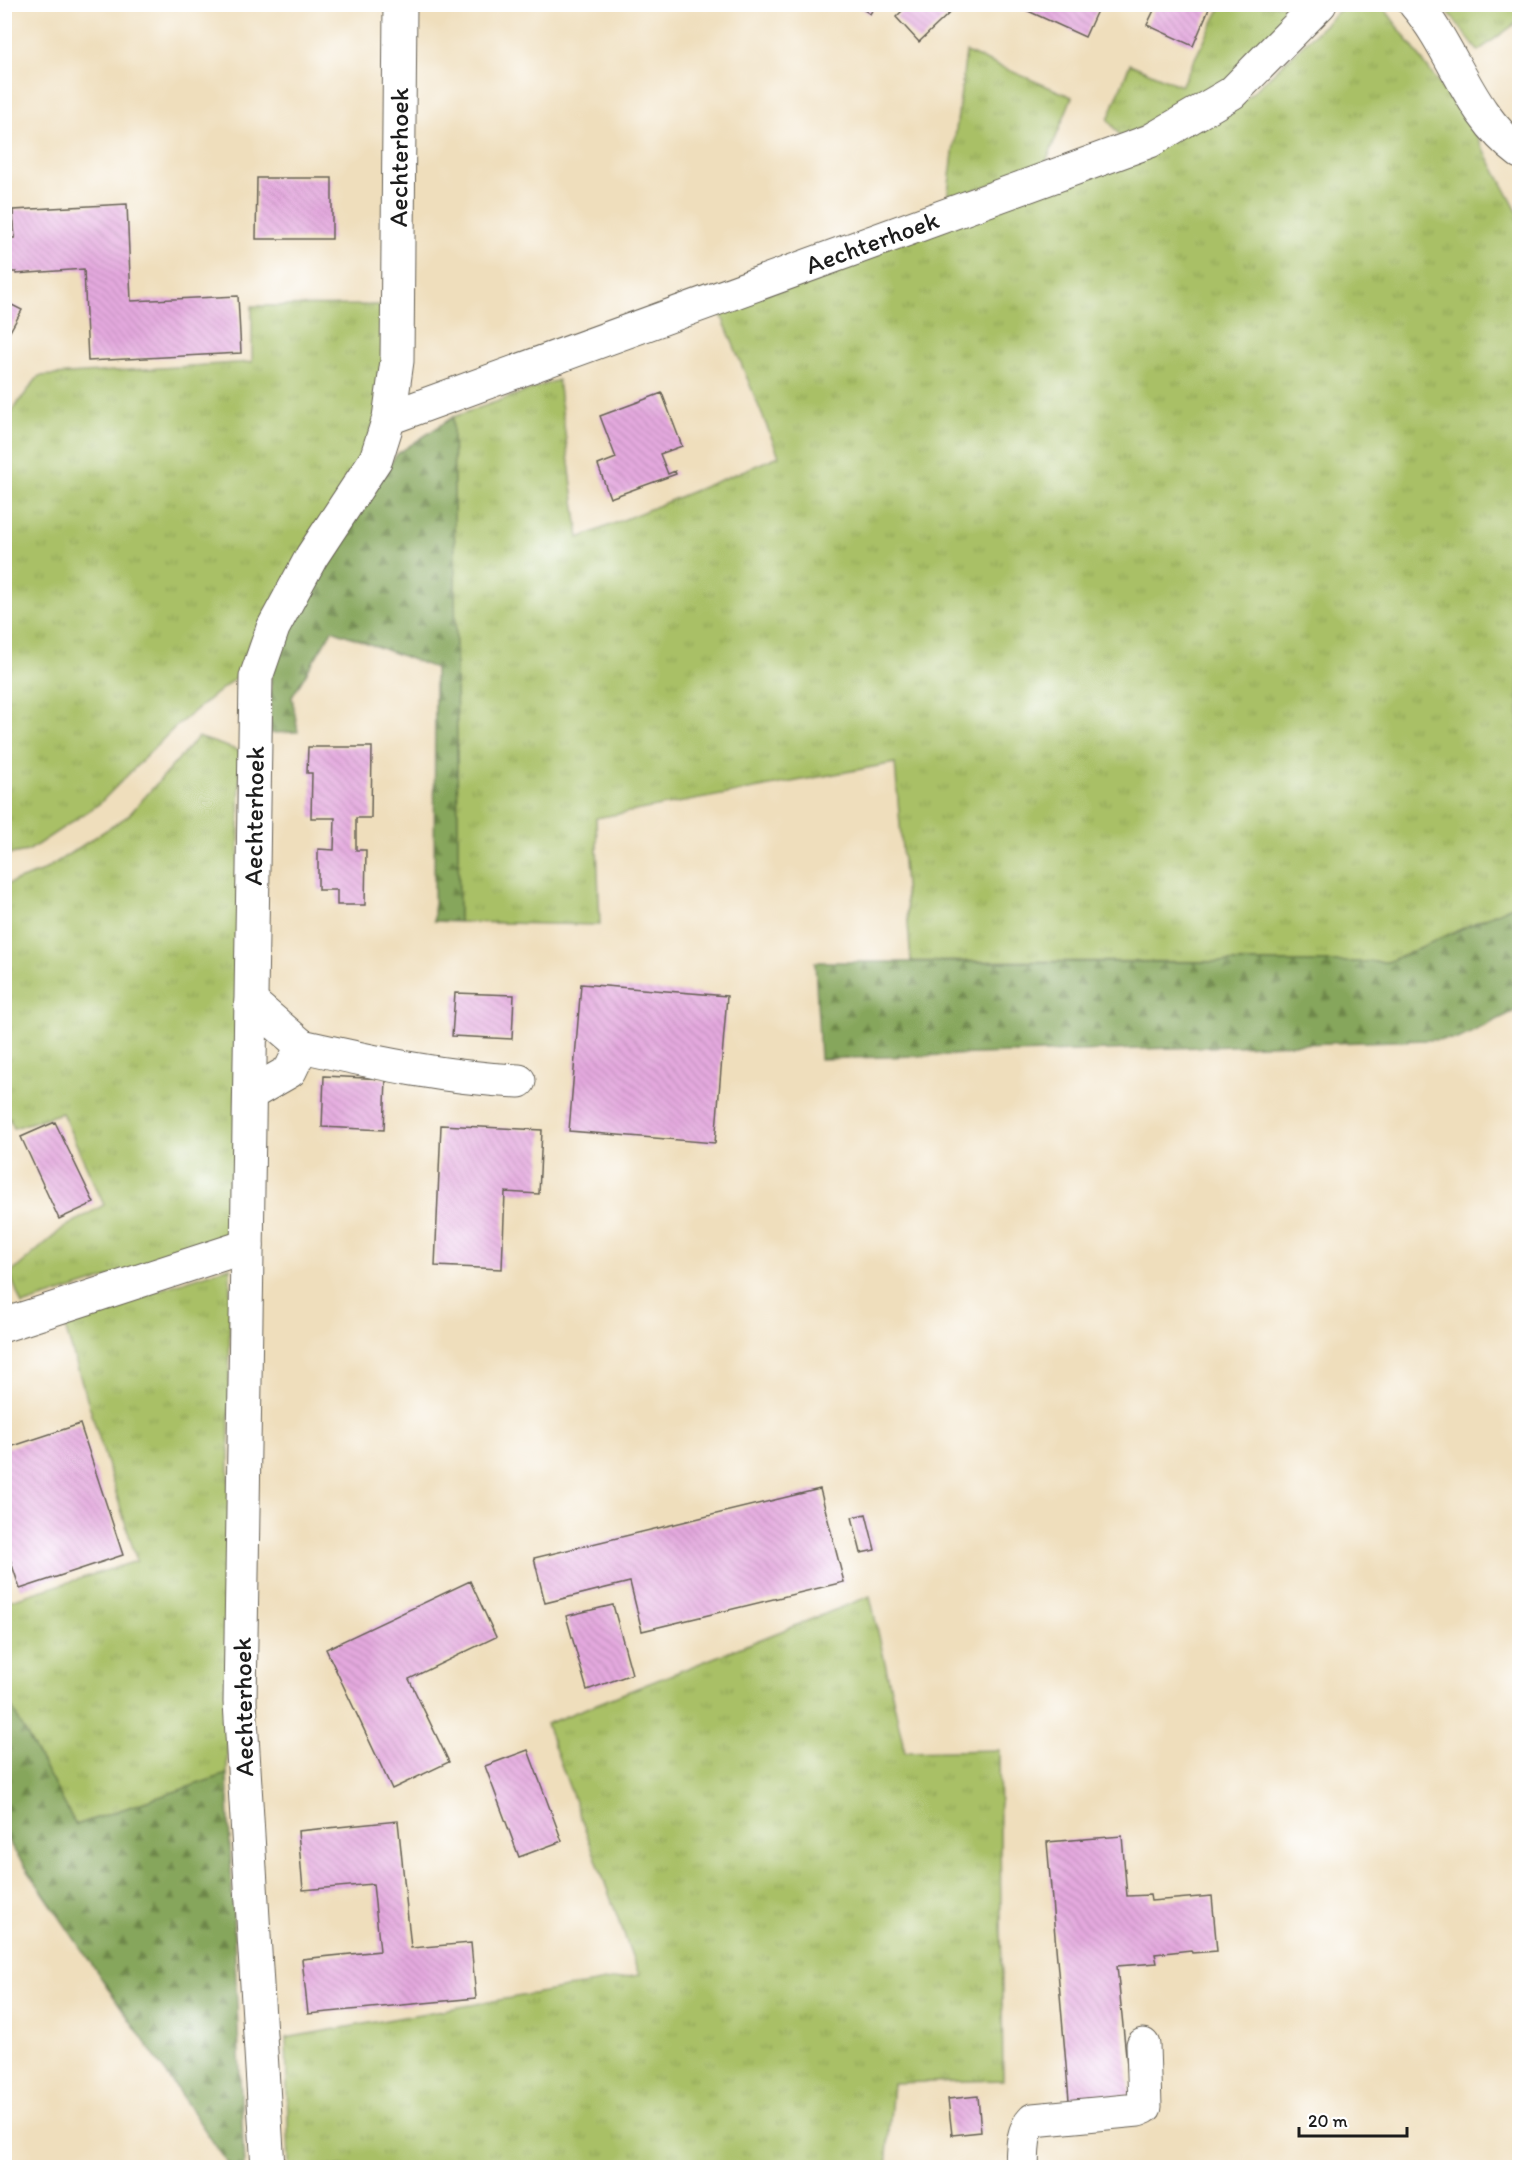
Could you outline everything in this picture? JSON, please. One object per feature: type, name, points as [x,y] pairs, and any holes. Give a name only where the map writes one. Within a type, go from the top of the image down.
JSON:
[{"type":"street","name":"Aechterhoek","points":[[268,2168],[240,1702],[256,677],[273,628],[312,556],[376,459],[389,418],[397,362],[399,4]]},
{"type":"street","name":"Aechterhoek","points":[[389,418],[1150,141],[1232,93],[1320,4]]},
{"type":"street","points":[[1415,4],[1451,60],[1478,110],[1520,152]]},
{"type":"street","points":[[251,1002],[302,1046],[471,1079],[519,1081]]},
{"type":"street","points":[[250,1094],[290,1071],[302,1046]]},
{"type":"street","points":[[4,1325],[247,1246]]},
{"type":"street","points":[[1022,2168],[1025,2134],[1027,2126],[1033,2120],[1138,2110],[1145,2107],[1143,2045]]},
{"type":"green space","points":[[1222,5],[1303,5],[1239,76],[1166,116],[1121,137],[1108,120],[1130,64],[1181,86]]},
{"type":"green space","points":[[1345,5],[1382,5],[1475,133],[1519,215],[1519,903],[1388,962],[911,961],[895,763],[596,818],[600,925],[459,922],[453,417],[558,380],[579,538],[779,456],[720,312],[1245,100]]},
{"type":"green space","points":[[1443,5],[1519,5],[1519,21],[1478,51]]},
{"type":"green space","points":[[966,52],[1072,97],[1045,165],[947,200]]},
{"type":"green space","points":[[385,305],[382,372],[375,420],[363,456],[250,643],[240,674],[175,727],[99,804],[28,851],[5,855],[4,421],[39,376],[252,362],[252,306]]},
{"type":"green space","points":[[453,417],[459,922],[434,921],[435,668],[332,630],[292,697],[298,732],[270,733],[271,673],[285,633],[320,562],[397,454]]},
{"type":"green space","points":[[198,737],[240,751],[235,1237],[22,1305],[10,1274],[63,1228],[104,1205],[62,1113],[14,1128],[5,1110],[5,885],[43,871],[128,816]]},
{"type":"green space","points":[[1519,903],[1519,1009],[1458,1039],[820,1059],[815,962],[1388,962]]},
{"type":"green space","points":[[230,1267],[227,1774],[76,1825],[5,1695],[4,1602],[137,1561],[63,1321]]},
{"type":"green space","points":[[870,1596],[905,1752],[999,1750],[1003,2080],[893,2083],[886,2167],[289,2167],[286,2038],[639,1975],[546,1724]]},
{"type":"green space","points":[[5,1695],[76,1825],[227,1774],[244,2167],[230,2167],[5,1837]]},
{"type":"building","points":[[855,4],[876,4],[870,14]]},
{"type":"building","points":[[909,4],[959,4],[919,42],[896,17]]},
{"type":"building","points":[[1028,4],[1100,4],[1085,37],[1026,10]]},
{"type":"building","points":[[1157,4],[1211,4],[1193,46],[1147,25]]},
{"type":"building","points":[[257,178],[332,178],[332,239],[256,239]]},
{"type":"building","points":[[127,204],[131,301],[238,296],[241,353],[88,361],[84,269],[16,274],[16,272],[4,272],[4,238],[15,238],[13,210]]},
{"type":"building","points":[[4,301],[22,310],[4,342]]},
{"type":"building","points":[[662,393],[682,446],[660,454],[668,474],[675,471],[676,474],[610,498],[598,465],[616,458],[600,416]]},
{"type":"building","points":[[308,747],[372,747],[371,818],[356,818],[356,850],[366,850],[365,905],[337,905],[337,890],[318,890],[318,849],[334,850],[335,818],[311,818],[312,773],[307,773]]},
{"type":"building","points":[[581,984],[727,996],[715,1143],[569,1131]]},
{"type":"building","points":[[455,993],[514,995],[512,1039],[452,1036]]},
{"type":"building","points":[[324,1076],[386,1079],[384,1130],[322,1127]]},
{"type":"building","points":[[55,1122],[94,1203],[59,1219],[21,1137]]},
{"type":"building","points":[[441,1125],[542,1130],[539,1194],[505,1192],[502,1269],[435,1266]]},
{"type":"building","points":[[80,1424],[123,1555],[20,1589],[4,1541],[4,1449]]},
{"type":"building","points":[[820,1489],[844,1582],[642,1631],[630,1582],[545,1603],[534,1558]]},
{"type":"building","points":[[866,1514],[875,1550],[861,1553],[852,1517]]},
{"type":"building","points":[[470,1581],[496,1637],[409,1679],[449,1762],[392,1789],[326,1649]]},
{"type":"building","points":[[613,1605],[632,1674],[587,1690],[566,1616]]},
{"type":"building","points":[[528,1750],[562,1841],[519,1857],[485,1766]]},
{"type":"building","points":[[398,1821],[411,1948],[471,1943],[476,1998],[308,2014],[302,1959],[380,1951],[373,1884],[303,1890],[298,1831]]},
{"type":"building","points":[[1122,1836],[1127,1896],[1150,1895],[1151,1901],[1212,1896],[1217,1951],[1192,1953],[1191,1950],[1155,1954],[1157,1963],[1117,1966],[1130,2095],[1069,2100],[1047,1842]]},
{"type":"building","points":[[978,2096],[981,2132],[952,2135],[948,2099]]}]
